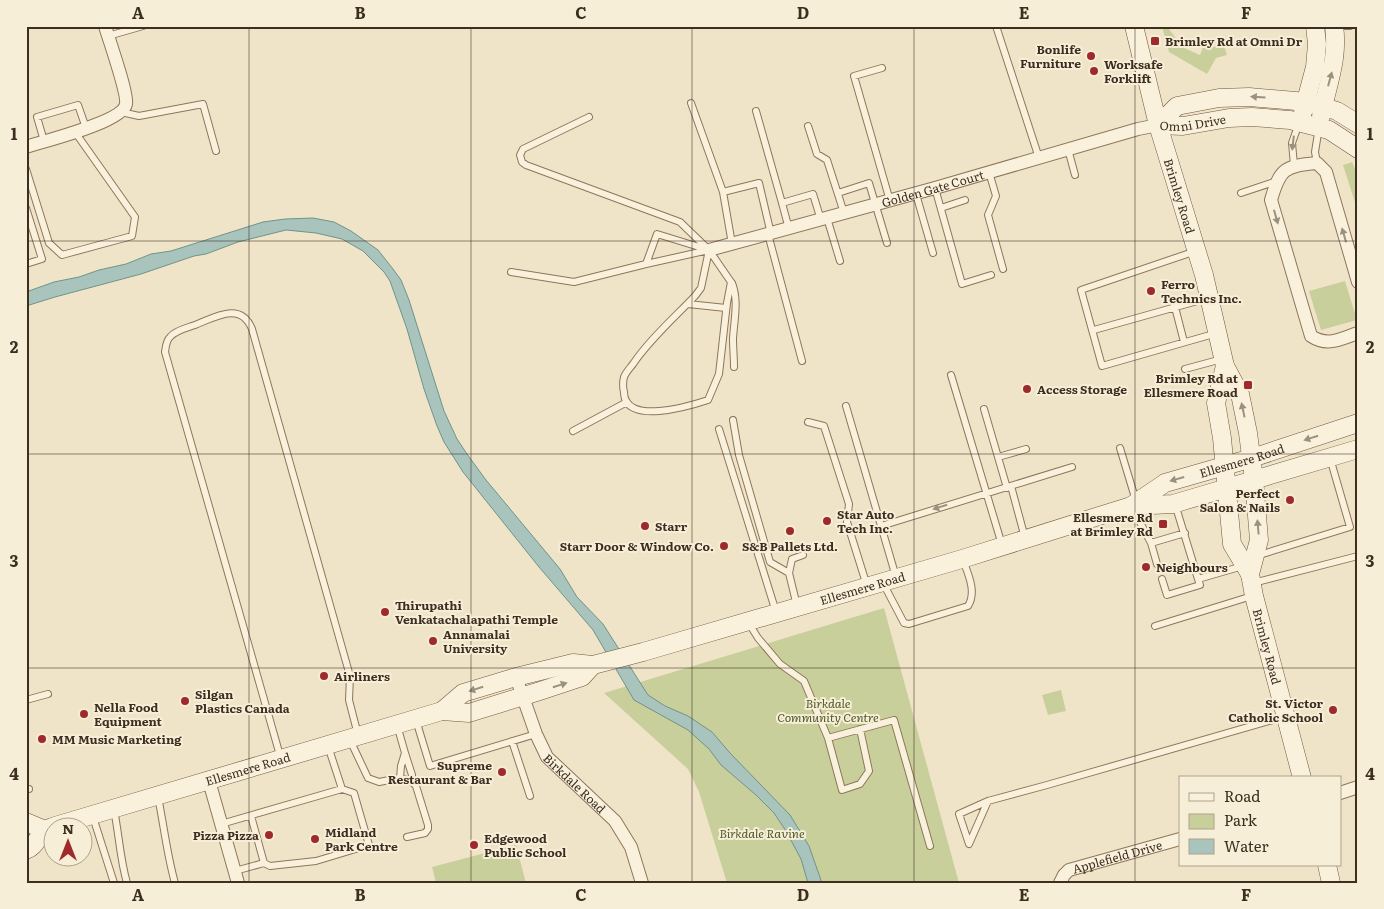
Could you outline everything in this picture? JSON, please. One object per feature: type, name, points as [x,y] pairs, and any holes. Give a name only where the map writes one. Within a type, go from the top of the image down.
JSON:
[{"type":"main road","name":"Brimley Road","points":[[1134,26],[1158,125],[1197,250],[1225,362],[1240,394],[1252,458],[1259,540],[1251,575]]},
{"type":"main road","points":[[1315,26],[1317,44],[1315,104]]},
{"type":"main road","points":[[1310,125],[1315,104],[1334,62],[1336,37],[1334,26]]},
{"type":"main road","name":"Omni Drive","points":[[1158,125],[1177,106],[1218,98],[1249,97],[1315,104],[1336,111],[1358,124]]},
{"type":"main road","name":"Omni Drive","points":[[1158,125],[1183,126],[1244,117],[1290,120],[1329,130],[1358,149]]},
{"type":"main road","name":"Brimley Road","points":[[1225,362],[1216,402],[1232,544],[1251,575],[1301,776]]},
{"type":"main road","name":"Ellesmere Road","points":[[442,711],[463,693],[516,677],[574,663],[593,664],[643,652],[1026,539],[1134,504],[1165,483],[1252,458],[1358,423]]},
{"type":"main road","name":"Ellesmere Road","points":[[1134,504],[1175,504],[1358,449]]},
{"type":"main road","name":"Ellesmere Road","points":[[90,816],[442,711],[468,713],[582,677],[593,664]]},
{"type":"main road","points":[[26,822],[42,826]]},
{"type":"main road","points":[[26,850],[30,849],[42,837]]},
{"type":"main road","points":[[1327,866],[1332,883]]},
{"type":"street","points":[[26,147],[104,122],[121,112],[126,104],[107,31]]},
{"type":"street","name":"Golden Gate Court","points":[[709,250],[916,194],[1138,129],[1158,125]]},
{"type":"street","points":[[1358,282],[1326,172],[1316,163],[1294,165],[1283,172],[1277,181],[1271,200],[1311,336],[1320,342],[1330,342],[1358,333]]},
{"type":"street","name":"Birkdale Road","points":[[516,677],[536,734],[547,756],[616,822],[630,847],[642,883]]},
{"type":"street","points":[[209,781],[237,877]]},
{"type":"street","points":[[1342,792],[1358,788]]},
{"type":"street","name":"Applefield Drive","points":[[1060,883],[1069,870],[1179,839]]},
{"type":"lane","points":[[107,31],[143,26]]},
{"type":"lane","points":[[996,26],[1039,158]]},
{"type":"lane","points":[[1345,26],[1350,26]]},
{"type":"lane","points":[[882,68],[854,76],[890,201]]},
{"type":"lane","points":[[691,103],[723,192],[732,244]]},
{"type":"lane","points":[[121,112],[139,116],[203,104],[216,151]]},
{"type":"lane","points":[[26,169],[48,244],[62,255],[132,236],[135,217],[80,130],[78,105],[38,117],[44,142]]},
{"type":"lane","points":[[756,111],[789,228]]},
{"type":"lane","points":[[589,117],[523,149],[520,155],[522,162],[680,222],[709,250],[731,282],[734,290],[736,305],[733,339],[734,367]]},
{"type":"lane","points":[[1294,165],[1292,143],[1294,133],[1310,125],[1316,163]]},
{"type":"lane","points":[[808,126],[817,154],[827,160],[844,213]]},
{"type":"lane","points":[[1068,149],[1075,175]]},
{"type":"lane","points":[[989,172],[996,196],[988,215],[1003,269]]},
{"type":"lane","points":[[1241,192],[1277,181]]},
{"type":"lane","points":[[723,192],[758,183],[802,361]]},
{"type":"lane","points":[[838,193],[869,184],[887,242]]},
{"type":"lane","points":[[935,188],[962,284],[991,275]]},
{"type":"lane","points":[[782,203],[813,194],[840,261]]},
{"type":"lane","points":[[916,194],[934,253]]},
{"type":"lane","points":[[941,208],[965,200]]},
{"type":"lane","points":[[26,208],[42,259],[26,264]]},
{"type":"lane","points":[[646,264],[657,234],[709,250]]},
{"type":"lane","points":[[511,272],[574,282],[709,250]]},
{"type":"lane","points":[[709,250],[701,288],[640,354],[624,377],[624,395],[627,402],[634,409],[645,411],[685,408],[708,400],[719,374],[726,308],[731,282]]},
{"type":"lane","points":[[1197,250],[1081,290],[1094,330],[1102,366],[1218,332]]},
{"type":"lane","points":[[1094,330],[1210,298]]},
{"type":"lane","points":[[688,304],[726,308]]},
{"type":"lane","points":[[1175,307],[1184,342]]},
{"type":"lane","points":[[281,759],[166,352],[168,339],[175,333],[220,314],[235,313],[241,315],[250,323],[350,676],[349,700],[354,737],[368,778],[379,782],[400,778],[411,781],[416,786],[428,830],[425,833],[407,837]]},
{"type":"lane","points":[[1185,369],[1225,362]]},
{"type":"lane","points":[[951,375],[1003,546]]},
{"type":"lane","points":[[574,431],[627,402]]},
{"type":"lane","points":[[846,406],[880,526],[882,582]]},
{"type":"lane","points":[[984,409],[1026,539]]},
{"type":"lane","points":[[733,420],[739,455],[770,562],[789,574]]},
{"type":"lane","points":[[808,422],[824,426],[850,504],[847,522],[904,623],[909,624],[968,606],[972,600],[971,583],[962,559]]},
{"type":"lane","points":[[719,429],[776,613]]},
{"type":"lane","points":[[1120,448],[1134,504],[1151,543],[1157,564]]},
{"type":"lane","points":[[998,457],[1026,449]]},
{"type":"lane","points":[[1155,626],[1251,575],[1350,528],[1329,457]]},
{"type":"lane","points":[[880,526],[1072,467]]},
{"type":"lane","points":[[1162,579],[1166,595],[1200,585],[1189,563],[1185,533],[1175,504]]},
{"type":"lane","points":[[1151,543],[1185,533]]},
{"type":"lane","points":[[797,607],[789,574],[792,559],[803,554]]},
{"type":"lane","points":[[1198,579],[1251,575],[1358,556]]},
{"type":"lane","points":[[747,621],[758,638],[780,664],[804,681],[828,738],[842,790],[860,784],[869,771],[860,729]]},
{"type":"lane","points":[[26,700],[48,694]]},
{"type":"lane","points":[[988,801],[969,844],[959,814],[988,801],[1285,716]]},
{"type":"lane","points":[[415,719],[430,766],[536,734]]},
{"type":"lane","points":[[828,738],[894,720],[930,846]]},
{"type":"lane","points":[[397,724],[412,774]]},
{"type":"lane","points":[[512,741],[530,796]]},
{"type":"lane","points":[[328,745],[342,789]]},
{"type":"lane","points":[[400,778],[405,753]]},
{"type":"lane","points":[[221,824],[342,789],[354,793],[370,845],[316,861],[270,866],[264,863],[250,816]]},
{"type":"lane","points":[[157,796],[164,824],[168,860],[175,883]]},
{"type":"lane","points":[[114,809],[127,883]]},
{"type":"lane","points":[[93,815],[114,883]]},
{"type":"lane","points":[[237,877],[264,863]]},
{"type":"green space","points":[[1167,26],[1182,47],[1200,55],[1204,45],[1214,47],[1223,43],[1227,55],[1216,58],[1207,74],[1169,52],[1162,27]]},
{"type":"green space","points":[[1352,162],[1358,176],[1358,212],[1343,165]]},
{"type":"green space","points":[[1345,281],[1357,320],[1321,330],[1309,291]]},
{"type":"green space","name":"Birkdale Community Centre","points":[[884,608],[959,883],[727,883],[699,792],[688,769],[604,693]]},
{"type":"green space","points":[[1061,690],[1066,711],[1048,715],[1042,695]]},
{"type":"green space","points":[[516,845],[526,883],[436,883],[432,867]]},
{"type":"water","points":[[313,218],[334,222],[351,231],[378,250],[393,269],[401,280],[409,300],[444,411],[457,439],[467,454],[486,480],[560,569],[577,597],[603,624],[648,695],[665,706],[688,716],[712,732],[790,815],[809,846],[822,883],[808,883],[801,859],[774,813],[721,765],[709,749],[688,730],[634,700],[593,630],[539,567],[463,472],[444,442],[437,426],[390,281],[384,272],[363,251],[342,239],[316,233],[286,230],[238,242],[141,274],[26,306],[26,292],[54,282],[126,264],[151,254],[171,251],[263,222]]},
{"type":"place","name":"Brimley Rd at Omni Dr","points":[[1155,41]]},
{"type":"place","name":"Bonlife Furniture","points":[[1091,56]]},
{"type":"place","name":"Worksafe Forklift","points":[[1094,71]]},
{"type":"place","name":"Ferro Technics Inc.","points":[[1151,291]]},
{"type":"place","name":"Brimley Rd at Ellesmere Road","points":[[1248,385]]},
{"type":"place","name":"Access Storage","points":[[1027,389]]},
{"type":"place","name":"Perfect Salon & Nails","points":[[1290,500]]},
{"type":"place","name":"Star Auto Tech Inc.","points":[[827,521]]},
{"type":"place","name":"Ellesmere Rd at Brimley Rd","points":[[1163,524]]},
{"type":"place","name":"Starr","points":[[645,526]]},
{"type":"place","name":"S&B Pallets Ltd.","points":[[790,531]]},
{"type":"place","name":"Starr Door & Window Co.","points":[[724,546]]},
{"type":"place","name":"Neighbours","points":[[1146,567]]},
{"type":"place","name":"Thirupathi Venkatachalapathi Temple","points":[[385,612]]},
{"type":"place","name":"Annamalai University","points":[[433,641]]},
{"type":"place","name":"Airliners","points":[[324,676]]},
{"type":"place","name":"Silgan Plastics Canada","points":[[185,701]]},
{"type":"place","name":"St. Victor Catholic School","points":[[1333,710]]},
{"type":"place","name":"Nella Food Equipment","points":[[84,714]]},
{"type":"place","name":"MM Music Marketing","points":[[42,739]]},
{"type":"place","name":"Supreme Restaurant & Bar","points":[[502,772]]},
{"type":"place","name":"Pizza Pizza","points":[[269,835]]},
{"type":"place","name":"Midland Park Centre","points":[[315,839]]},
{"type":"place","name":"Edgewood Public School","points":[[474,845]]},
{"type":"park label","name":"Birkdale Ravine","points":[[762,833]]}]
